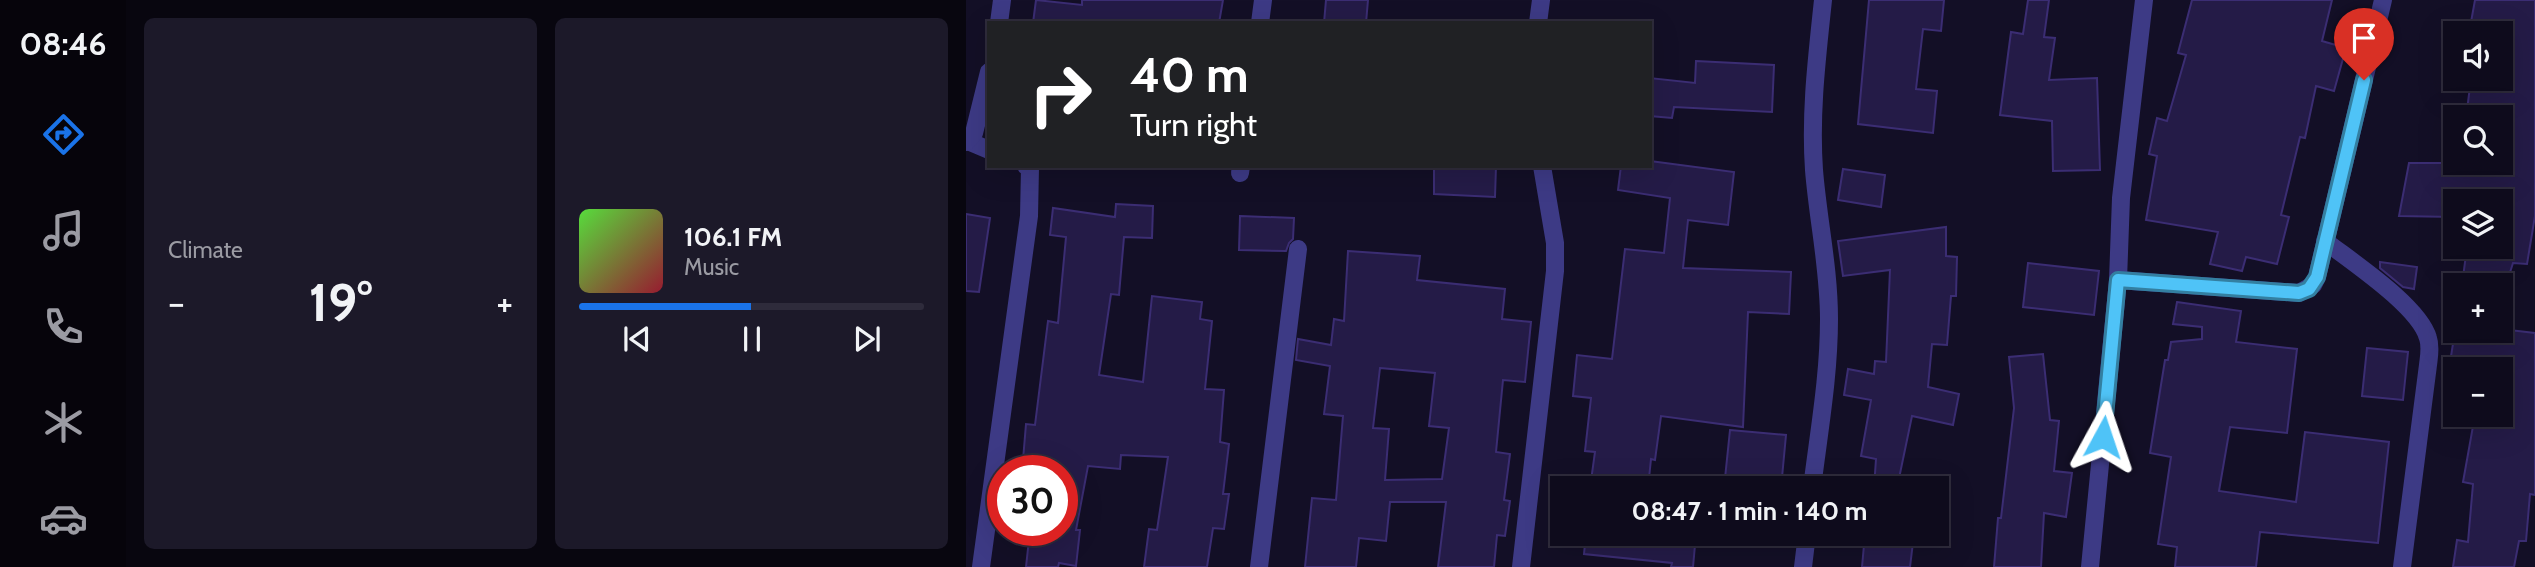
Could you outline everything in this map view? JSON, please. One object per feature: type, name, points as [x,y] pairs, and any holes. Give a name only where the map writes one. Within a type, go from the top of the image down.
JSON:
[{"type":"street","points":[[999,21],[1002,0]]},
{"type":"street","points":[[1260,21],[1263,0]]},
{"type":"street","points":[[1538,21],[1541,0]]},
{"type":"street","points":[[1814,476],[1828,368],[1827,267],[1814,170],[1813,128],[1813,92],[1824,0]]},
{"type":"street","points":[[2090,567],[2118,280],[2121,198],[2144,0]]},
{"type":"street","points":[[2118,280],[2299,293],[2313,285],[2383,0]]},
{"type":"street","points":[[987,80],[974,133],[967,142],[987,149]]},
{"type":"street","points":[[981,567],[1029,216],[1030,168]]},
{"type":"street","points":[[1521,567],[1555,271],[1555,243],[1542,168]]},
{"type":"street","points":[[2325,241],[2407,306],[2423,326],[2428,338],[2428,365],[2402,567]]},
{"type":"street","points":[[1259,567],[1298,249]]},
{"type":"street","points":[[1803,567],[1806,546]]},
{"type":"building","points":[[1036,0],[1082,5],[1082,0],[1223,0],[1219,21],[1033,21]]},
{"type":"building","points":[[1326,0],[1368,0],[1366,21],[1324,21]]},
{"type":"building","points":[[1869,0],[1944,0],[1941,31],[1923,29],[1916,89],[1937,91],[1933,133],[1858,124]]},
{"type":"building","points":[[2028,0],[2049,0],[2044,37],[2055,38],[2049,80],[2097,78],[2100,170],[2053,171],[2052,121],[2000,115],[2011,32],[2023,34]]},
{"type":"building","points":[[2192,0],[2332,0],[2322,41],[2346,48],[2334,91],[2316,86],[2305,138],[2300,137],[2281,215],[2289,217],[2277,264],[2246,257],[2242,271],[2210,264],[2218,232],[2146,220],[2157,156],[2149,154],[2157,118],[2167,121],[2186,55],[2178,53]]},
{"type":"building","points":[[2475,0],[2535,0],[2535,216],[2527,264],[2513,263],[2510,273],[2464,273],[2465,259],[2513,259],[2513,189],[2443,189],[2443,217],[2399,216],[2409,163],[2443,163],[2443,175],[2513,175],[2513,105],[2468,105],[2469,91],[2513,91],[2513,21],[2471,21]]},
{"type":"building","points":[[1696,61],[1774,65],[1772,112],[1674,107],[1672,118],[1652,116],[1652,78],[1695,83]]},
{"type":"building","points":[[1652,161],[1734,172],[1728,225],[1688,220],[1683,268],[1791,272],[1789,314],[1748,312],[1743,427],[1661,416],[1655,460],[1651,459],[1649,476],[1592,476],[1595,452],[1585,451],[1591,398],[1573,396],[1577,355],[1612,359],[1625,249],[1664,253],[1670,198],[1618,190],[1621,168],[1652,168]]},
{"type":"building","points":[[1434,168],[1496,168],[1495,197],[1434,194]]},
{"type":"building","points":[[1843,169],[1885,175],[1881,207],[1838,200]]},
{"type":"building","points":[[1116,204],[1153,206],[1152,238],[1124,237],[1119,295],[1111,294],[1099,375],[1143,382],[1152,296],[1202,302],[1200,319],[1212,321],[1205,389],[1224,390],[1220,442],[1229,444],[1223,494],[1229,494],[1224,529],[1213,528],[1207,567],[1144,567],[1149,529],[1157,530],[1168,457],[1121,455],[1120,469],[1088,466],[1078,519],[1078,455],[1023,455],[1026,424],[1035,425],[1048,321],[1058,323],[1066,237],[1050,235],[1053,208],[1115,217]]},
{"type":"building","points":[[966,214],[990,218],[979,292],[966,291]]},
{"type":"building","points":[[1240,216],[1294,218],[1293,239],[1286,251],[1239,250]]},
{"type":"building","points":[[1946,227],[1946,256],[1957,257],[1956,296],[1951,296],[1947,345],[1932,344],[1928,387],[1959,394],[1953,425],[1912,416],[1900,476],[1875,476],[1876,459],[1861,456],[1871,400],[1844,395],[1848,369],[1874,374],[1875,361],[1886,362],[1890,270],[1843,276],[1838,241]]},
{"type":"building","points":[[1348,251],[1420,256],[1417,280],[1505,289],[1502,319],[1531,322],[1525,382],[1503,380],[1496,452],[1510,454],[1504,500],[1510,501],[1505,536],[1497,535],[1494,567],[1438,567],[1446,502],[1390,502],[1386,541],[1359,538],[1356,567],[1305,567],[1312,498],[1336,500],[1343,416],[1324,414],[1330,366],[1296,360],[1298,339],[1331,345],[1334,319],[1344,321]],"holes":[[[1380,368],[1435,373],[1429,426],[1449,428],[1442,479],[1385,480],[1389,429],[1373,428]]]},
{"type":"building","points":[[2380,262],[2417,267],[2414,289],[2403,287],[2380,268]]},
{"type":"building","points":[[2028,263],[2099,271],[2094,315],[2023,307]]},
{"type":"building","points":[[2177,302],[2241,311],[2236,342],[2297,349],[2287,433],[2230,427],[2219,491],[2296,502],[2305,432],[2389,442],[2378,543],[2260,532],[2256,567],[2175,567],[2177,547],[2158,544],[2171,457],[2150,453],[2165,360],[2168,360],[2171,342],[2202,339],[2202,327],[2173,324]]},
{"type":"building","points":[[2513,330],[2535,333],[2535,495],[2530,494],[2526,541],[2519,541],[2514,567],[2453,567],[2457,540],[2468,542],[2473,484],[2463,482],[2473,427],[2513,427],[2513,357],[2451,357],[2453,343],[2513,343]]},
{"type":"building","points":[[2367,348],[2408,352],[2403,400],[2362,396]]},
{"type":"building","points":[[2043,354],[2050,420],[2059,421],[2054,471],[2072,473],[2066,517],[2044,513],[2041,567],[1994,567],[1998,518],[2001,518],[2014,408],[2009,357]]},
{"type":"building","points":[[1730,430],[1786,435],[1782,476],[1725,476]]},
{"type":"building","points":[[1080,530],[1076,566],[1059,563],[1058,567],[1026,567],[1028,546],[1078,546]]},
{"type":"building","points":[[1585,546],[1695,546],[1693,567],[1671,567],[1672,563],[1584,554]]},
{"type":"building","points":[[1864,546],[1913,546],[1910,567],[1862,567]]},
{"type":"route","points":[[2103,437],[2118,280],[2299,293],[2309,289],[2317,277],[2364,80]]}]
